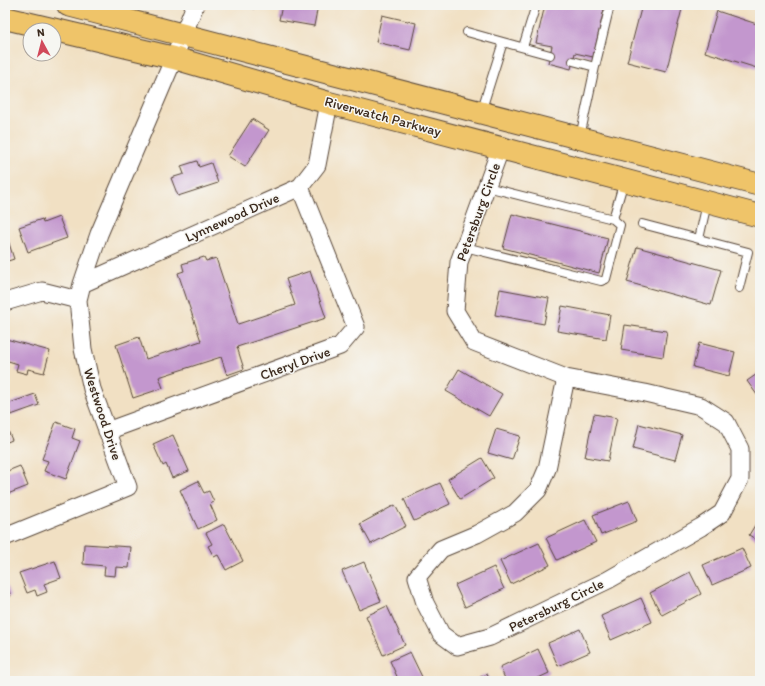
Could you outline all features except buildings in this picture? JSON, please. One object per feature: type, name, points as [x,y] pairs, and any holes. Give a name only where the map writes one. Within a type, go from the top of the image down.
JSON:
[{"type":"main road","name":"Riverwatch Parkway","points":[[68,5],[184,34],[328,74],[760,185]]},
{"type":"main road","name":"Riverwatch Parkway","points":[[5,18],[174,58],[329,102],[760,216]]},
{"type":"street","name":"Westwood Drive","points":[[5,537],[128,487],[92,389],[83,349],[80,292],[99,234],[195,5]]},
{"type":"street","name":"Lynnewood Drive","points":[[80,292],[300,187],[317,165],[329,102]]},
{"type":"street","name":"Petersburg Circle","points":[[501,147],[459,262],[455,311],[474,342],[566,378],[645,393],[701,406],[726,422],[740,449],[740,478],[722,513],[701,527],[594,587],[490,637],[457,646],[441,634],[425,603],[417,577],[441,549],[478,534],[515,513],[538,490],[547,469],[566,378]]},
{"type":"street","name":"Cheryl Drive","points":[[107,431],[340,346],[356,327],[300,187]]},
{"type":"street","points":[[5,302],[42,290],[80,292]]},
{"type":"lane","points":[[524,48],[536,5]]},
{"type":"lane","points":[[580,138],[610,5]]},
{"type":"lane","points":[[467,32],[550,55]]},
{"type":"lane","points":[[481,113],[503,42]]},
{"type":"lane","points":[[573,61],[595,68]]},
{"type":"lane","points":[[613,219],[624,180]]},
{"type":"lane","points":[[464,247],[601,281],[606,279],[620,225],[613,219],[487,187]]},
{"type":"lane","points":[[699,239],[708,202]]},
{"type":"lane","points":[[642,224],[748,252],[739,288]]}]
